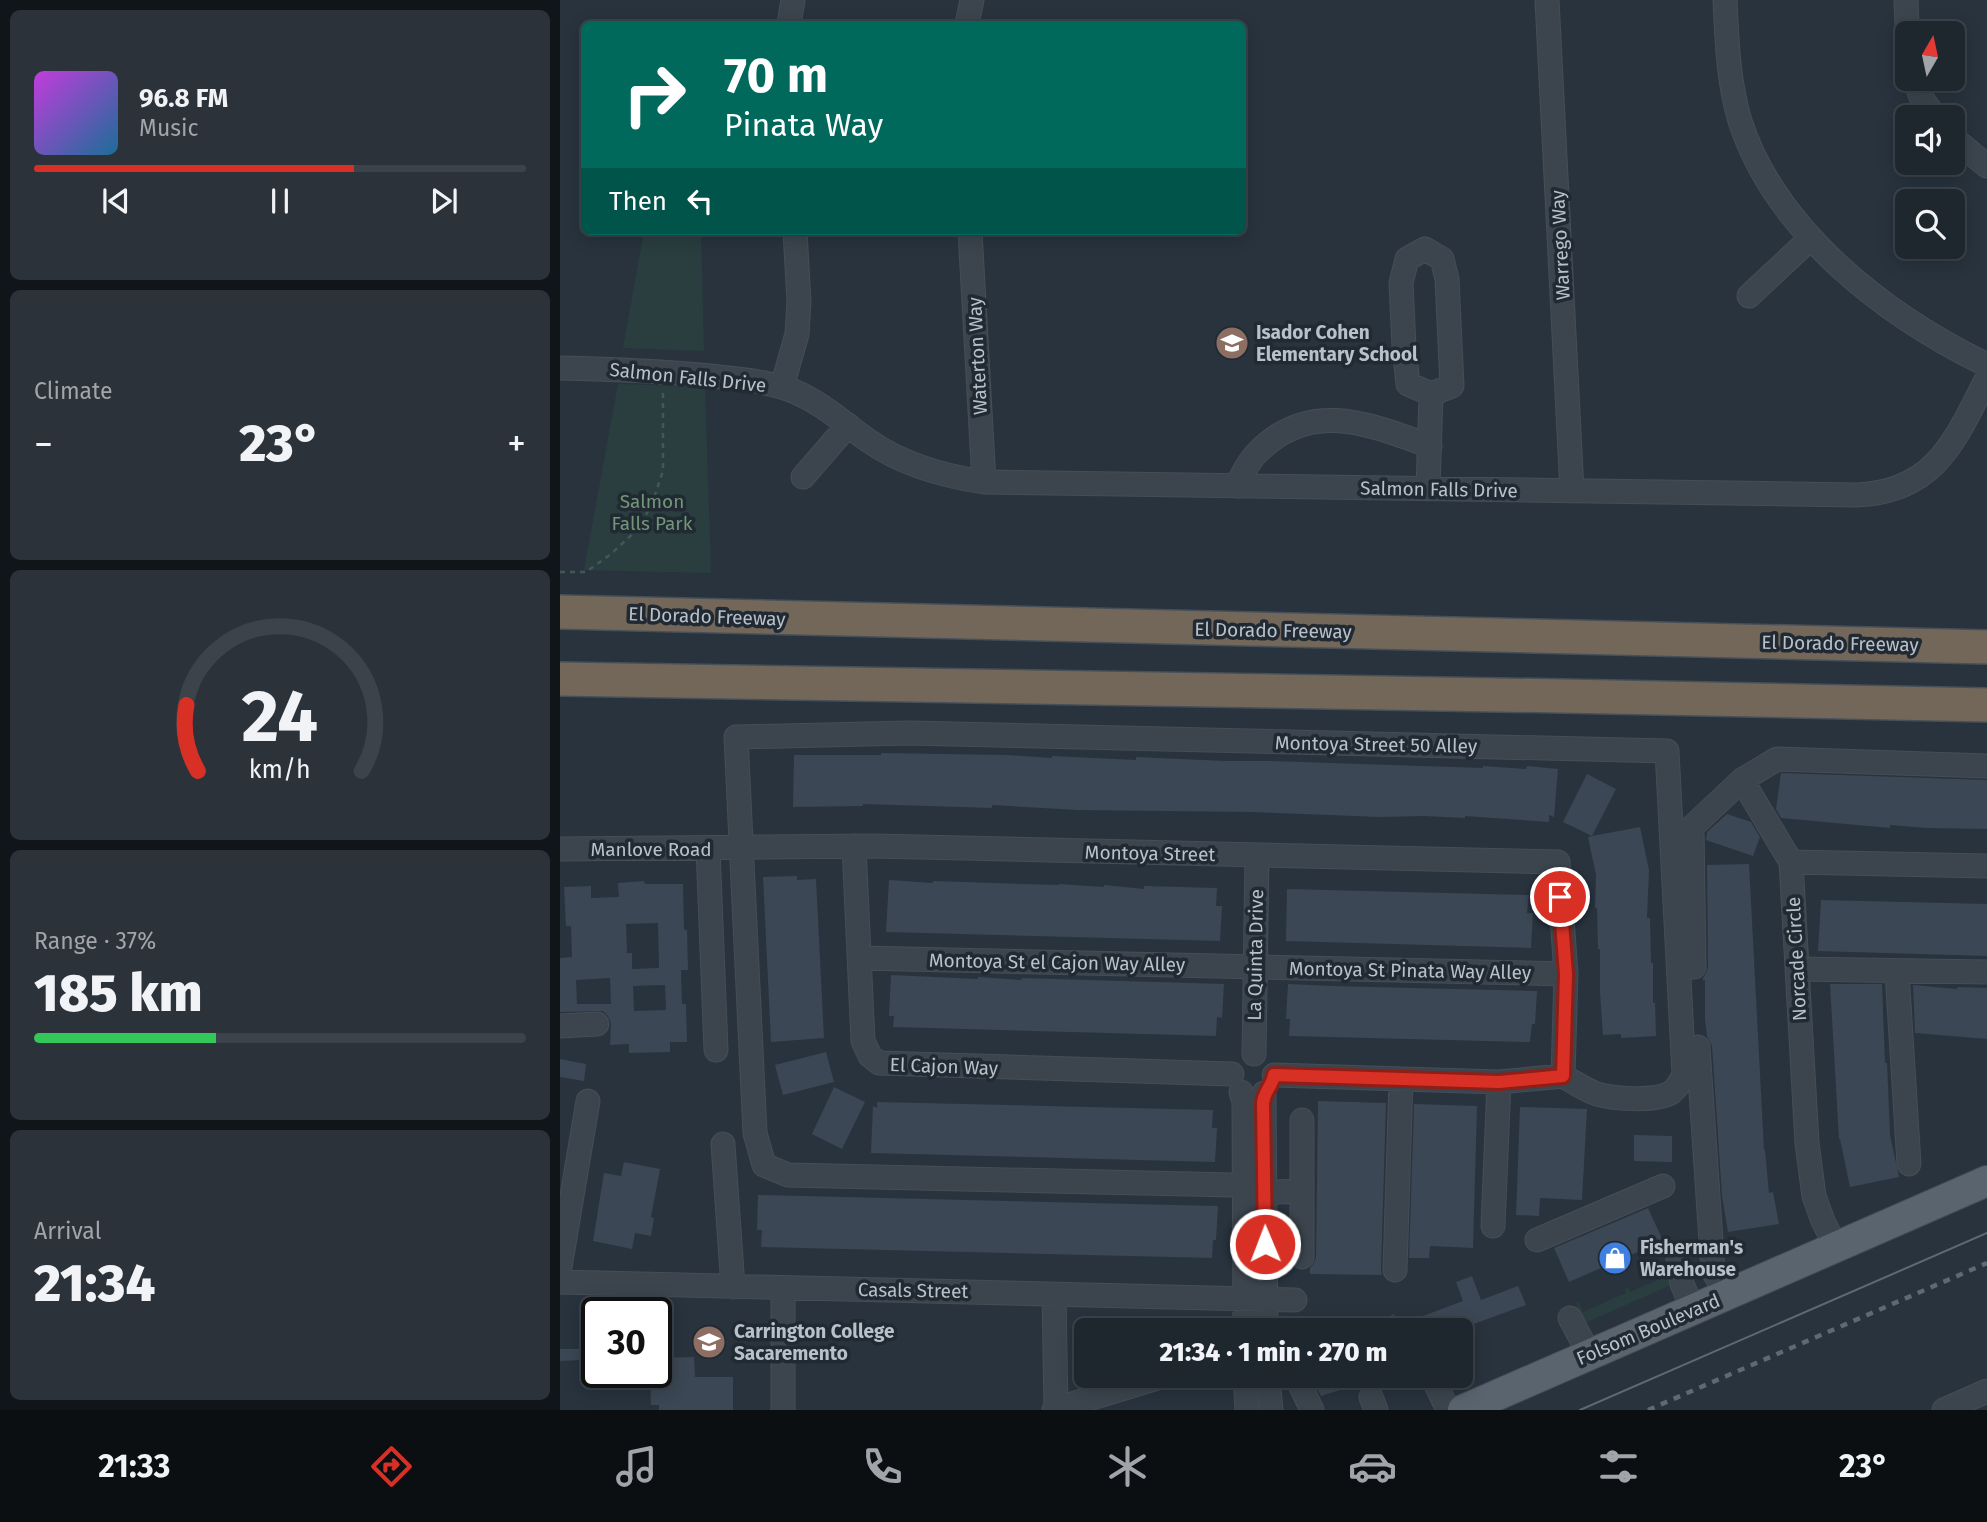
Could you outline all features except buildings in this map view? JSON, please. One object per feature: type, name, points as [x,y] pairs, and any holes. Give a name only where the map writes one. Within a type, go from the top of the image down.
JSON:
[{"type":"highway","name":"El Dorado Freeway","points":[[560,612],[1987,647]]},
{"type":"highway","points":[[560,678],[1987,705]]},
{"type":"main road","name":"Folsom Boulevard","points":[[1463,1410],[1987,1181]]},
{"type":"street","points":[[790,21],[793,0]]},
{"type":"street","points":[[968,21],[972,0]]},
{"type":"street","name":"Warrego Way","points":[[1547,0],[1572,491]]},
{"type":"street","points":[[1725,0],[1728,62],[1740,121],[1751,150],[1781,203],[1811,238],[1866,289],[1931,335],[1987,365]]},
{"type":"street","points":[[1906,0],[1907,21]]},
{"type":"street","points":[[1965,148],[1987,166]]},
{"type":"street","points":[[782,387],[797,334],[799,302],[795,235]]},
{"type":"street","name":"Waterton Way","points":[[970,235],[984,482]]},
{"type":"street","points":[[1749,296],[1811,238]]},
{"type":"street","points":[[1425,249],[1442,259],[1447,279],[1452,386],[1431,394],[1408,384],[1401,283],[1407,260],[1425,249]]},
{"type":"street","name":"Salmon Falls Drive","points":[[560,368],[663,372],[740,379],[782,387],[817,402],[880,448],[913,465],[959,479],[984,482],[1856,495],[1891,490],[1923,475],[1948,450],[1987,378]]},
{"type":"street","points":[[1428,489],[1431,394]]},
{"type":"street","points":[[1236,486],[1255,455],[1275,438],[1296,427],[1317,421],[1338,419],[1376,426],[1430,446]]},
{"type":"street","points":[[803,477],[848,425]]},
{"type":"street","name":"Montoya Street 50 Alley","points":[[742,848],[736,737],[909,733],[1667,751],[1684,1074],[1680,1084],[1672,1091],[1663,1097],[1652,1098],[1606,1096],[1563,1076]]},
{"type":"street","points":[[1727,1295],[1713,1271],[1694,994],[1692,827],[1742,780],[1777,759],[1987,766]]},
{"type":"street","points":[[1742,780],[1791,862],[1987,866]]},
{"type":"street","name":"Montoya Street","points":[[742,848],[854,846],[1558,862],[1566,974]]},
{"type":"street","name":"El Cajon Way","points":[[854,846],[863,1041],[870,1056],[879,1063],[1253,1084]]},
{"type":"street","points":[[708,848],[716,1050]]},
{"type":"street","points":[[742,848],[755,1133],[764,1165],[788,1175],[1233,1185],[1254,1189],[1302,1191]]},
{"type":"street","name":"Manlove Road","points":[[560,849],[742,848]]},
{"type":"street","name":"La Quinta Drive","points":[[1253,1084],[1236,1062],[1254,1054],[1257,855]]},
{"type":"street","name":"Norcade Circle","points":[[1791,862],[1807,1143],[1814,1196],[1836,1247]]},
{"type":"street","name":"Montoya St el Cajon Way Alley","points":[[860,958],[1255,967]]},
{"type":"street","name":"Montoya St Pinata Way Alley","points":[[1255,967],[1566,974]]},
{"type":"street","points":[[1797,969],[1987,972]]},
{"type":"street","points":[[1897,972],[1909,1164]]},
{"type":"street","points":[[1262,1318],[1255,1298],[1253,1084],[1401,1079],[1499,1082],[1563,1076],[1566,974]]},
{"type":"street","points":[[560,1026],[597,1024]]},
{"type":"street","points":[[1395,1270],[1401,1079]]},
{"type":"street","points":[[1493,1226],[1499,1082]]},
{"type":"street","points":[[560,1267],[588,1101]]},
{"type":"street","points":[[1302,1120],[1302,1257]]},
{"type":"street","points":[[723,1144],[733,1287]]},
{"type":"street","points":[[1538,1240],[1663,1186]]},
{"type":"street","points":[[1678,1258],[1682,1284],[1693,1309]]},
{"type":"street","name":"Casals Street","points":[[560,1282],[1295,1300]]},
{"type":"street","points":[[783,1287],[783,1410]]},
{"type":"street","points":[[1054,1294],[1055,1409],[1124,1388]]},
{"type":"street","points":[[1248,1318],[1255,1298]]},
{"type":"street","points":[[1570,1318],[1589,1354]]},
{"type":"street","points":[[1246,1388],[1247,1410]]},
{"type":"street","points":[[1269,1388],[1270,1410]]},
{"type":"street","points":[[1302,1388],[1312,1410]]},
{"type":"street","points":[[1438,1388],[1448,1410]]},
{"type":"street","points":[[1944,1410],[1987,1391]]},
{"type":"path","points":[[560,572],[586,572],[611,554],[638,529],[652,504],[663,471],[663,372]]},
{"type":"green space","points":[[643,235],[701,235],[704,351],[623,348]]},
{"type":"green space","name":"Salmon Falls Park","points":[[618,384],[705,387],[711,573],[584,570]]},
{"type":"green space","points":[[1663,1264],[1670,1280],[1669,1286],[1587,1322],[1582,1318],[1576,1302],[1578,1301],[1583,1312],[1626,1293],[1625,1289],[1628,1288],[1630,1292],[1665,1277],[1660,1265]]},
{"type":"tram line","points":[[1580,1410],[1987,1233]]},
{"type":"railway","points":[[1648,1410],[1987,1263]]},
{"type":"place","name":"Isador Cohen Elementary School","points":[[1232,343]]},
{"type":"place","name":"Fisherman's Warehouse","points":[[1615,1258]]},
{"type":"place","name":"Carrington College Sacaremento","points":[[709,1342]]},
{"type":"route","points":[[1265,1244],[1263,1103],[1264,1093],[1271,1086],[1274,1075],[1499,1082],[1563,1076],[1566,974],[1560,897]]}]
